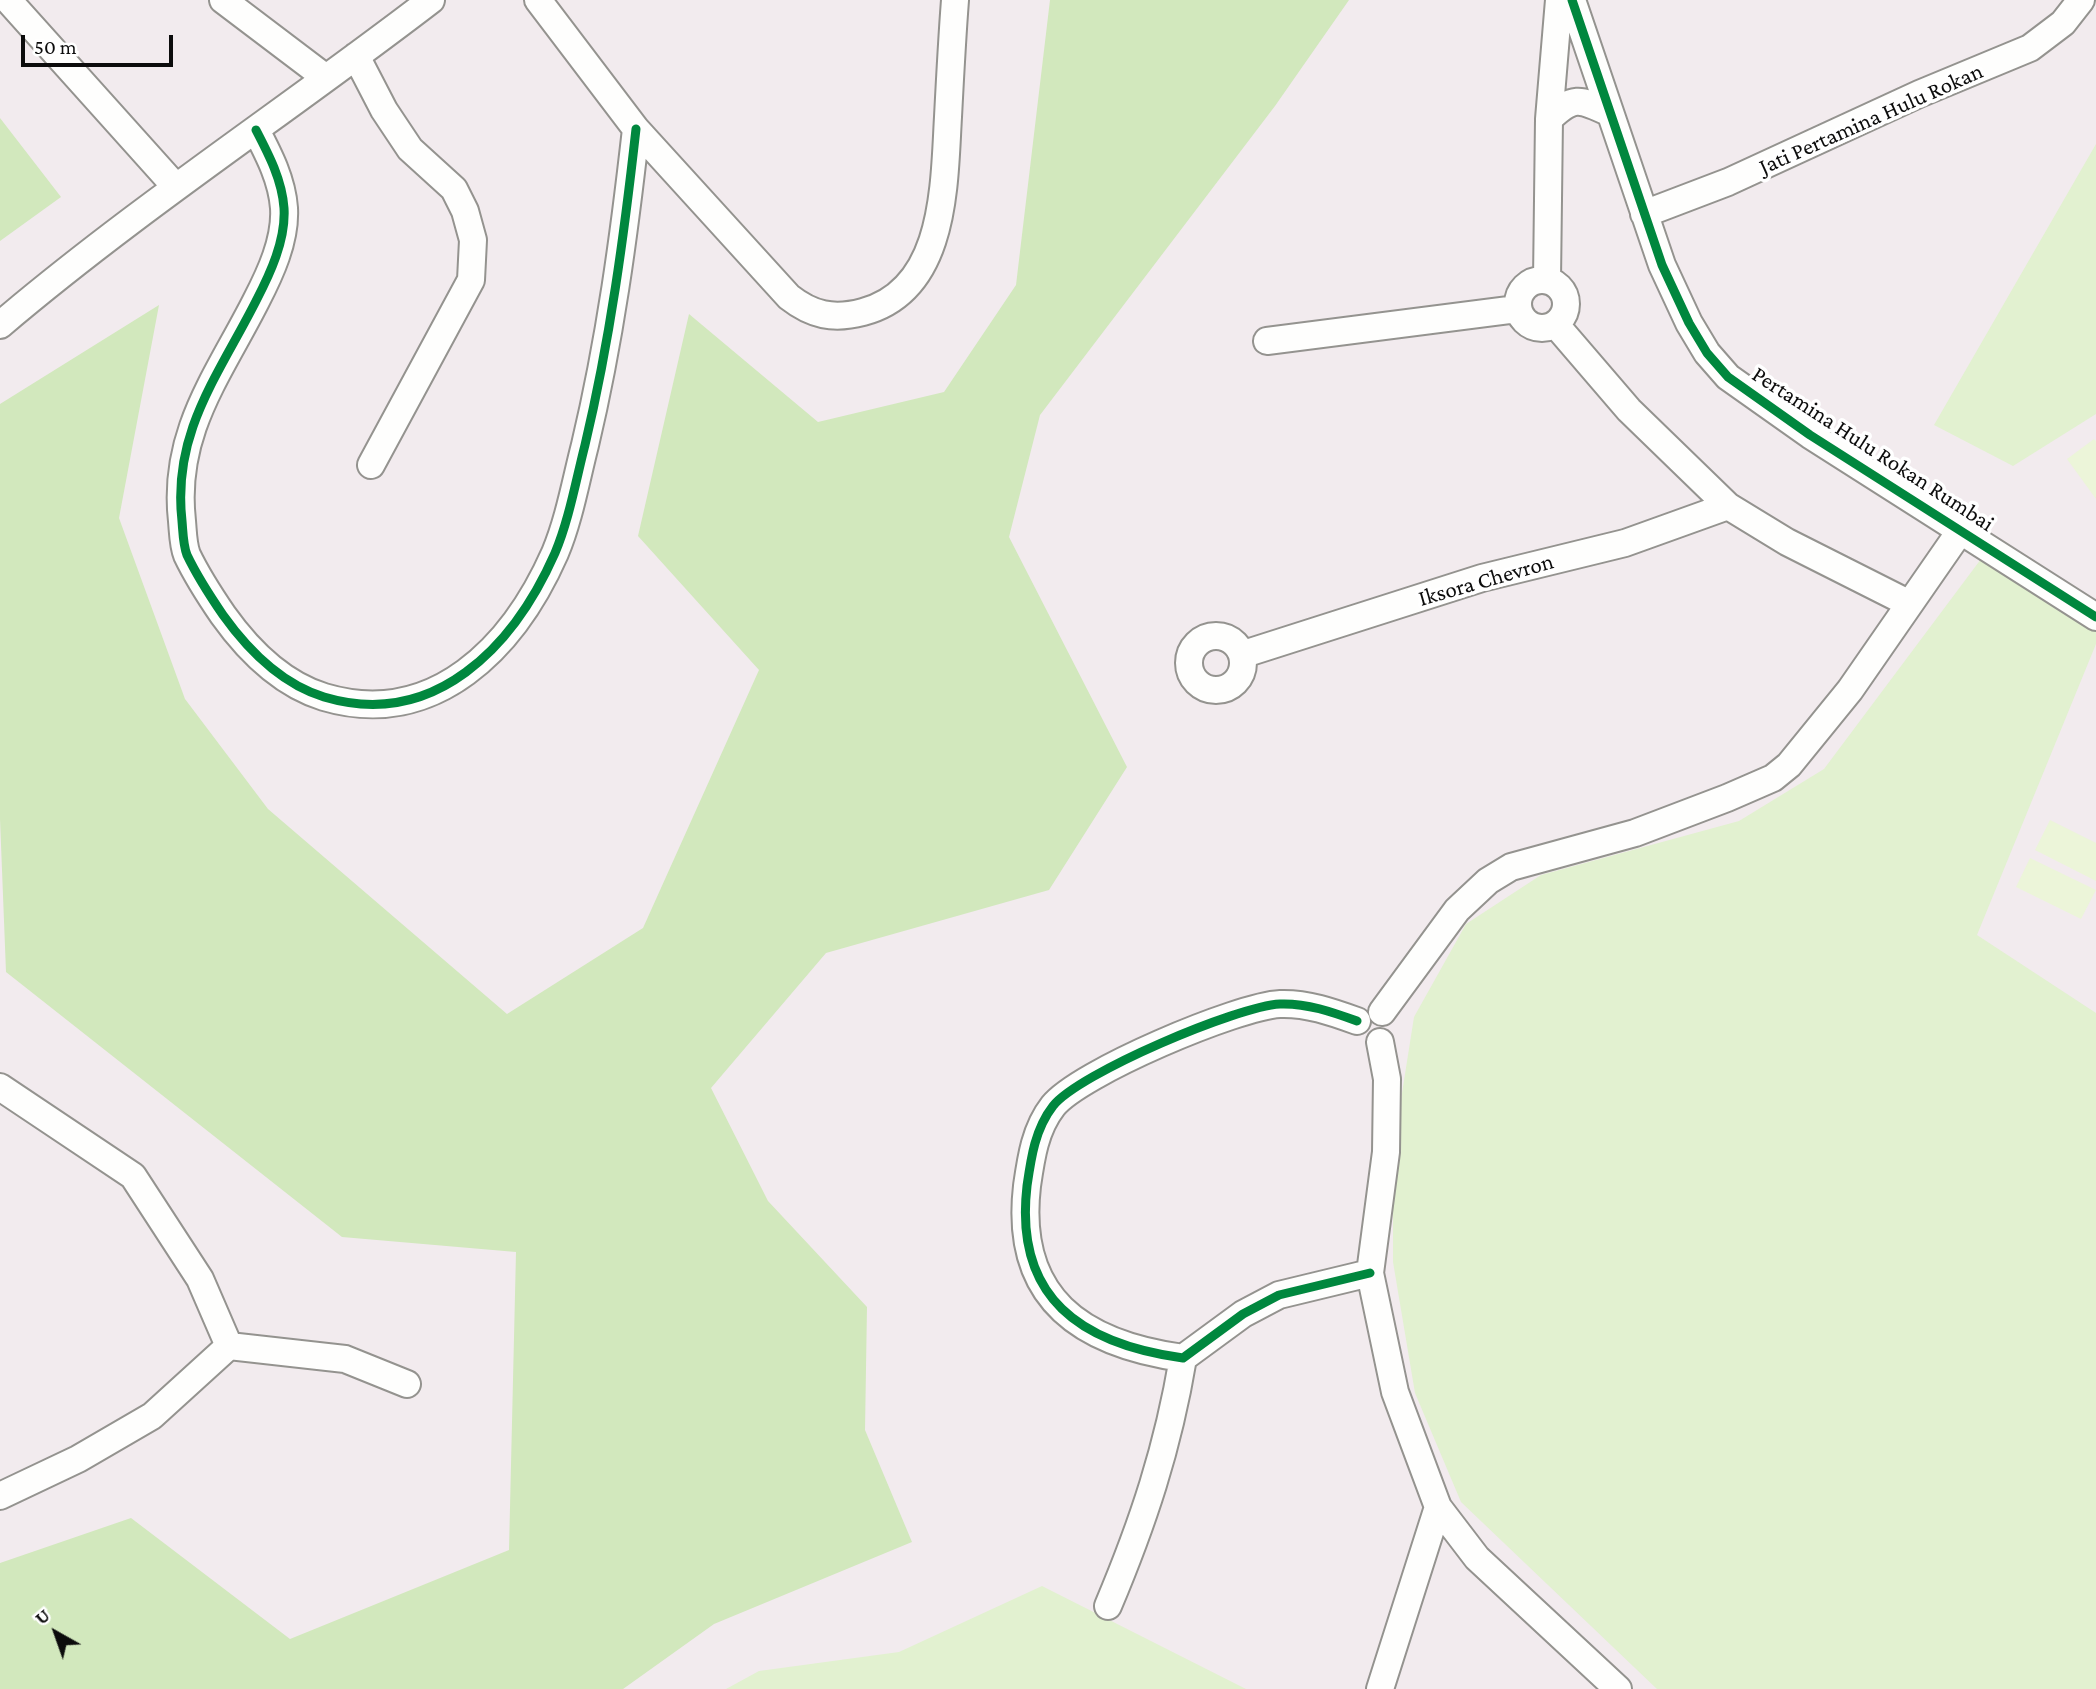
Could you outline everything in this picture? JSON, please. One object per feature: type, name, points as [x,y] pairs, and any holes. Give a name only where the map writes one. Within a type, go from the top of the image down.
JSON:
[{"type":"street","points":[[8,0],[174,186]]},
{"type":"street","points":[[223,0],[326,78]]},
{"type":"street","points":[[0,325],[174,186],[256,130],[431,0]]},
{"type":"street","points":[[538,0],[636,129],[712,215],[802,307],[821,315],[840,316],[872,310],[903,290],[915,275],[932,242],[943,206],[955,0]]},
{"type":"street","name":"Jati Pertamina Hulu Rokan","points":[[1644,214],[1728,183],[1919,94],[1982,71],[2030,48],[2063,23],[2081,0]]},
{"type":"street","points":[[1547,280],[1549,119],[1573,2]]},
{"type":"street","name":"Pertamina Hulu Rokan Rumbai","points":[[1573,2],[1662,265],[1689,323],[1707,353],[1728,377],[1810,435],[2096,617]]},
{"type":"street","points":[[356,57],[384,110],[410,149],[454,189],[465,211],[473,240],[471,280],[370,465]]},
{"type":"street","points":[[1549,119],[1563,106],[1580,101],[1610,113]]},
{"type":"street","points":[[256,130],[276,169],[284,208],[283,232],[265,283],[191,425],[179,478],[186,552],[226,619],[261,658],[296,685],[326,697],[363,703],[399,702],[427,696],[460,679],[486,657],[509,628],[556,551],[603,370],[619,278],[636,129]]},
{"type":"street","points":[[1547,280],[1558,285],[1567,305],[1556,325],[1544,329],[1532,327],[1522,320],[1517,309],[1517,299],[1528,284],[1547,280]]},
{"type":"street","points":[[1267,341],[1517,309]]},
{"type":"street","points":[[1556,325],[1629,410],[1728,506],[1787,542],[1908,603]]},
{"type":"street","name":"Iksora Chevron","points":[[1244,654],[1482,578],[1625,543],[1728,506]]},
{"type":"street","points":[[1382,1012],[1457,910],[1488,881],[1511,867],[1635,833],[1773,778],[1801,753],[1850,690],[1961,530]]},
{"type":"street","points":[[1183,1358],[1145,1353],[1083,1328],[1062,1312],[1046,1293],[1032,1256],[1026,1201],[1032,1147],[1053,1105],[1080,1083],[1123,1061],[1202,1026],[1277,1004],[1321,1009],[1357,1021]]},
{"type":"street","points":[[1380,1042],[1362,1039],[1358,1034],[1357,1021],[1367,1011],[1382,1012]]},
{"type":"street","points":[[1382,1012],[1390,1028],[1380,1042],[1387,1079],[1386,1152],[1370,1273],[1395,1392],[1437,1507],[1477,1558],[1618,1689]]},
{"type":"street","points":[[0,1087],[133,1176],[200,1279],[229,1346]]},
{"type":"street","points":[[1108,1606],[1145,1518],[1167,1439],[1183,1358],[1243,1314],[1279,1295],[1370,1273]]},
{"type":"street","points":[[0,1496],[78,1460],[152,1416],[229,1346],[345,1359],[407,1384]]},
{"type":"street","points":[[1380,1689],[1437,1507]]},
{"type":"shaded area","points":[[0,0],[2096,0],[2096,1689],[0,1689]]},
{"type":"green space","points":[[1050,0],[1349,0],[1275,106],[1040,415],[1009,537],[1127,767],[1049,890],[826,953],[711,1088],[768,1201],[867,1307],[865,1430],[912,1542],[714,1624],[623,1689],[0,1689],[0,1563],[131,1518],[290,1639],[509,1550],[516,1252],[342,1237],[6,972],[0,819],[0,404],[159,305],[119,518],[185,699],[268,809],[507,1014],[643,928],[759,670],[638,536],[689,314],[818,422],[944,392],[1016,285]]},
{"type":"green space","points":[[0,118],[61,197],[0,241]]},
{"type":"green space","points":[[2096,144],[2096,414],[2013,466],[1934,425]]},
{"type":"green space","points":[[2094,439],[2096,441],[2096,499],[2067,459]]},
{"type":"green space","points":[[1987,551],[2096,622],[2096,644],[1977,935],[2096,1013],[2096,1689],[1657,1689],[1461,1502],[1415,1393],[1393,1262],[1393,1150],[1414,1017],[1466,924],[1541,875],[1739,821],[1824,769]]},
{"type":"green space","points":[[2050,820],[2096,843],[2096,881],[2035,850]]},
{"type":"green space","points":[[2030,858],[2096,890],[2081,919],[2016,887]]},
{"type":"green space","points":[[1042,1586],[1246,1689],[726,1689],[759,1671],[899,1652]]},
{"type":"cycle path","points":[[1572,0],[1662,265],[1689,323],[1707,353],[1728,377],[1810,435],[2096,617]]},
{"type":"cycle path","points":[[256,130],[281,188],[284,208],[282,232],[267,280],[213,380],[191,432],[181,489],[185,547],[195,571],[223,615],[243,641],[267,664],[280,675],[309,691],[324,697],[364,704],[401,702],[435,690],[466,672],[493,648],[517,619],[538,587],[555,553],[572,500],[602,366],[636,129]]},
{"type":"cycle path","points":[[1357,1021],[1300,1005],[1280,1004],[1259,1008],[1230,1016],[1160,1043],[1068,1092],[1047,1115],[1035,1144],[1027,1186],[1026,1225],[1032,1258],[1044,1286],[1062,1309],[1085,1327],[1114,1341],[1183,1358],[1243,1314],[1279,1295],[1370,1273]]}]
